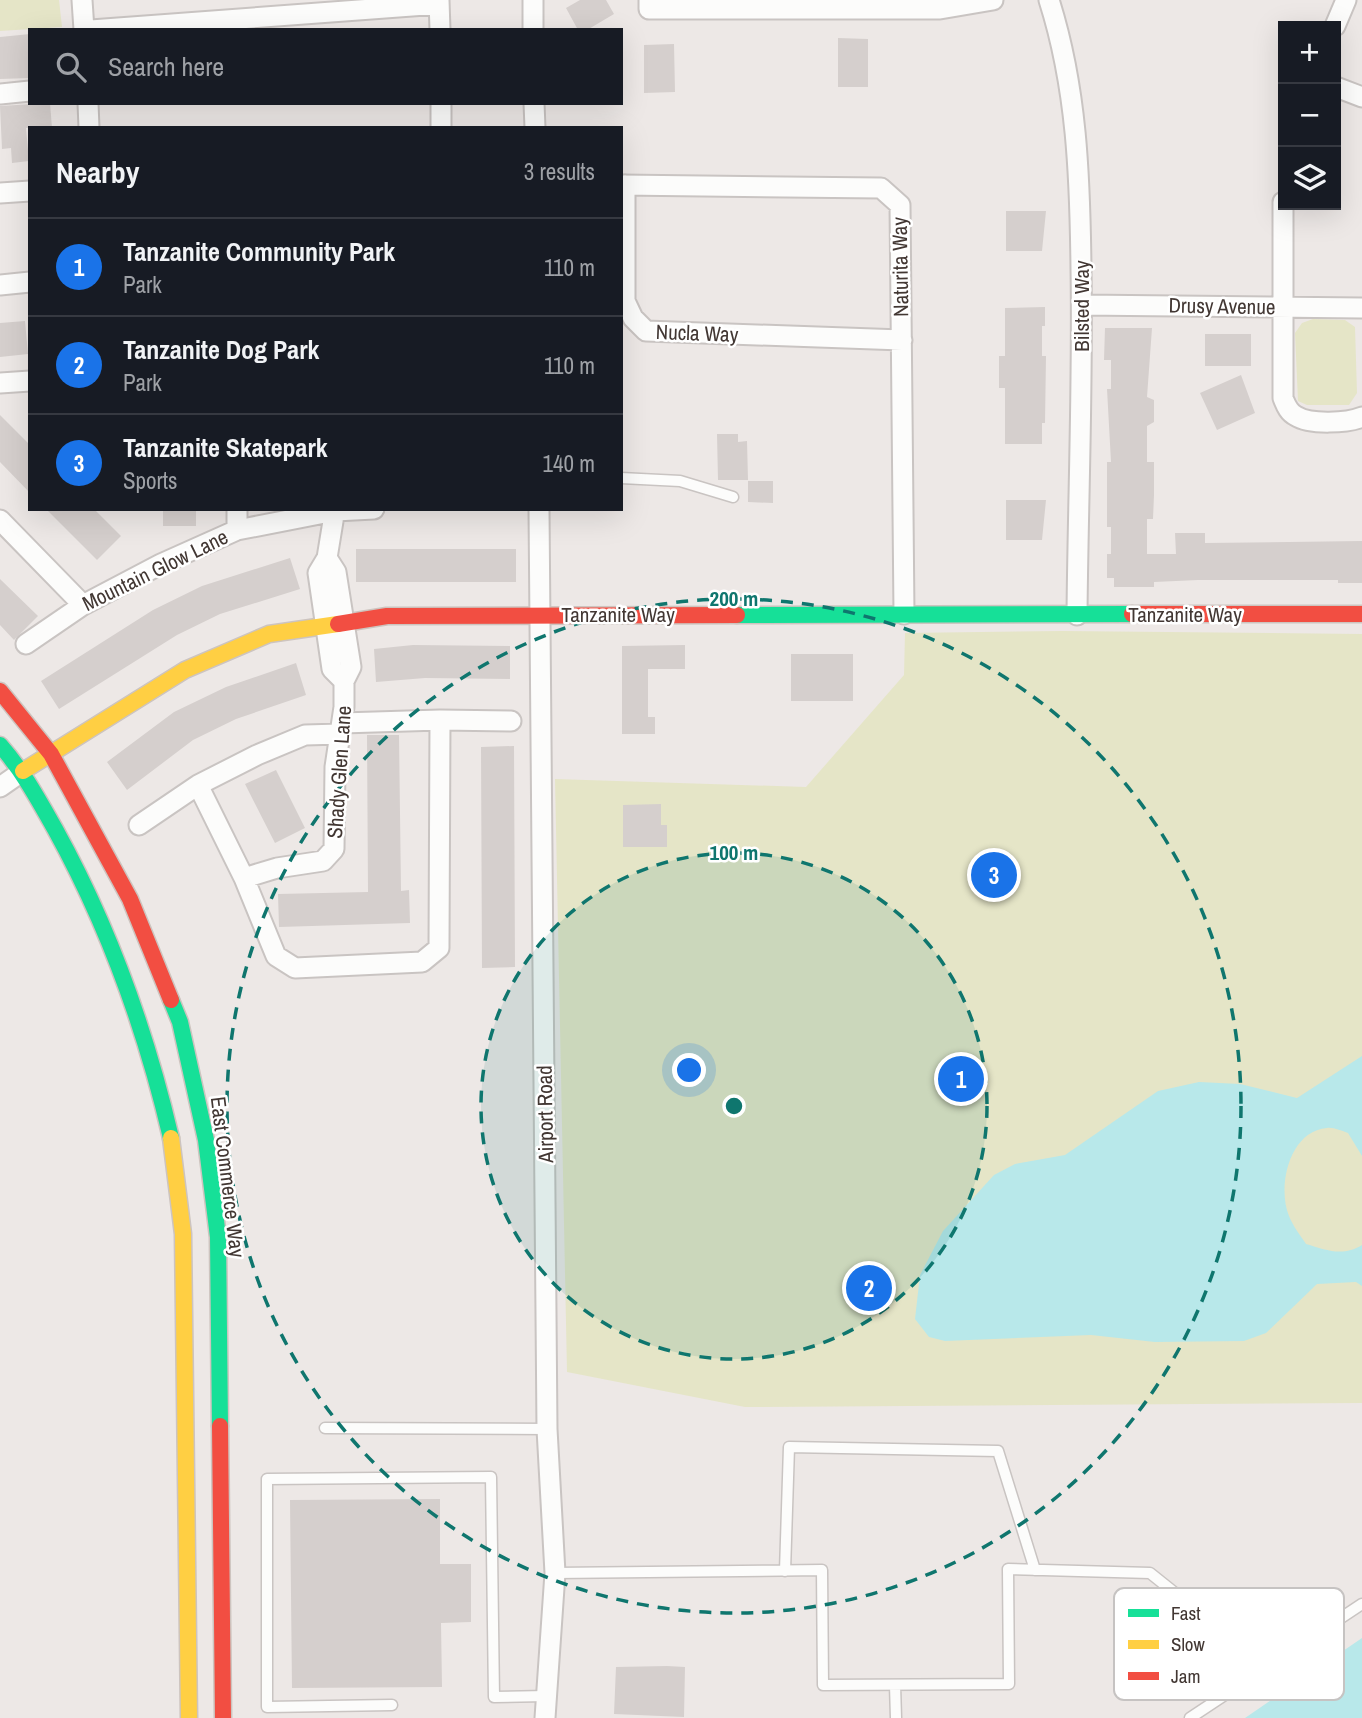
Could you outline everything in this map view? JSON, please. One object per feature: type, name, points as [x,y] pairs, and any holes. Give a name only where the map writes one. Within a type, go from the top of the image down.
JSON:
[{"type":"main road","name":"Tanzanite Way","points":[[23,771],[185,670],[269,634],[387,616],[1362,614]]},
{"type":"main road","name":"East Commerce Way","points":[[0,691],[51,754],[130,899],[176,1010],[206,1140],[218,1237],[223,1718]]},
{"type":"main road","points":[[0,745],[23,771],[83,880],[133,1005],[172,1136],[183,1234],[189,1718]]},
{"type":"street","points":[[82,0],[84,28]]},
{"type":"street","points":[[533,0],[533,28]]},
{"type":"street","points":[[649,0],[649,9],[940,9],[993,0]]},
{"type":"street","name":"Bilsted Way","points":[[1049,0],[1066,59],[1075,120],[1082,305],[1077,615]]},
{"type":"street","points":[[1337,21],[1346,0]]},
{"type":"street","points":[[117,28],[439,2],[440,28]]},
{"type":"street","points":[[1341,89],[1362,97]]},
{"type":"street","points":[[0,94],[28,91]]},
{"type":"street","points":[[88,105],[89,126]]},
{"type":"street","points":[[441,105],[441,126]]},
{"type":"street","points":[[534,105],[535,126]]},
{"type":"street","name":"Naturita Way","points":[[623,185],[881,188],[900,205],[904,614]]},
{"type":"street","name":"Nucla Way","points":[[623,185],[625,301],[632,318],[646,331],[902,340]]},
{"type":"street","points":[[0,193],[28,191]]},
{"type":"street","points":[[1283,210],[1283,398],[1287,408],[1307,420],[1354,420],[1362,416]]},
{"type":"street","points":[[0,285],[28,282]]},
{"type":"street","name":"Drusy Avenue","points":[[1082,305],[1362,308]]},
{"type":"street","points":[[0,383],[28,381]]},
{"type":"street","points":[[237,511],[237,530]]},
{"type":"street","name":"Mountain Glow Lane","points":[[26,644],[83,605],[161,564],[237,530],[330,511]]},
{"type":"street","name":"Shady Glen Lane","points":[[335,511],[327,558],[318,573],[332,669],[344,681]]},
{"type":"street","name":"Airport Road","points":[[539,511],[547,1429],[555,1573],[545,1718]]},
{"type":"street","points":[[0,520],[83,605]]},
{"type":"street","name":"Shady Glen Lane","points":[[244,878],[277,868],[323,861],[334,849],[335,767],[344,681],[351,667],[336,572],[327,558]]},
{"type":"street","points":[[198,785],[244,878],[276,956],[295,968],[422,962],[439,948],[440,720]]},
{"type":"street","points":[[139,825],[198,785],[257,755],[305,735],[440,720],[511,721]]},
{"type":"street","name":"Tanzanite Way","points":[[0,787],[23,771]]},
{"type":"lane","points":[[623,478],[680,481],[733,497]]},
{"type":"lane","points":[[325,1428],[547,1429]]},
{"type":"lane","points":[[785,1571],[789,1447],[998,1451],[1035,1570]]},
{"type":"lane","points":[[392,1705],[267,1707],[267,1479],[491,1477],[494,1697],[546,1696]]},
{"type":"lane","points":[[555,1573],[822,1570],[823,1685],[1009,1684],[1008,1569],[1150,1573],[1169,1588]]},
{"type":"lane","points":[[1344,1616],[1362,1604]]},
{"type":"lane","points":[[895,1685],[895,1718]]},
{"type":"lane","points":[[1190,1718],[1217,1700]]},
{"type":"green space","points":[[0,0],[59,0],[62,27],[0,31]]},
{"type":"green space","points":[[1313,319],[1345,320],[1355,327],[1357,393],[1349,405],[1307,405],[1298,401],[1295,333],[1302,323]]},
{"type":"green space","points":[[1062,631],[1362,634],[1362,1403],[745,1407],[567,1372],[555,779],[806,787],[904,675],[905,633]]},
{"type":"water","points":[[1362,1056],[1362,1156],[1348,1133],[1329,1128],[1314,1131],[1303,1139],[1289,1162],[1285,1190],[1289,1216],[1306,1244],[1341,1252],[1362,1245],[1362,1286],[1356,1282],[1317,1284],[1266,1333],[1244,1341],[1155,1342],[1091,1335],[945,1341],[929,1337],[915,1319],[920,1275],[943,1231],[994,1175],[1015,1164],[1065,1155],[1158,1091],[1199,1082],[1240,1084],[1297,1098]]},
{"type":"water","points":[[1362,1638],[1362,1718],[1245,1718],[1271,1700],[1344,1700],[1344,1650]]},
{"type":"building","points":[[580,0],[606,0],[614,14],[590,28],[577,28],[566,8]]},
{"type":"building","points":[[28,34],[28,78],[0,79],[0,37]]},
{"type":"building","points":[[838,38],[868,39],[868,87],[838,87]]},
{"type":"building","points":[[674,44],[675,92],[644,93],[644,45]]},
{"type":"building","points":[[50,105],[52,126],[26,128],[28,161],[12,163],[11,148],[2,149],[0,106]]},
{"type":"building","points":[[1006,211],[1046,211],[1042,251],[1006,251]]},
{"type":"building","points":[[1045,307],[1045,326],[1042,326],[1042,356],[1046,356],[1042,444],[1005,444],[1005,388],[999,388],[999,356],[1005,356],[1005,308]]},
{"type":"building","points":[[25,321],[28,354],[0,357],[0,323]]},
{"type":"building","points":[[1105,328],[1152,328],[1147,397],[1154,400],[1154,422],[1147,426],[1147,462],[1154,462],[1154,495],[1153,519],[1147,519],[1147,554],[1176,554],[1175,533],[1205,533],[1205,543],[1362,541],[1362,583],[1338,583],[1338,580],[1198,580],[1154,582],[1154,587],[1114,587],[1114,578],[1107,578],[1107,554],[1111,554],[1111,527],[1107,527],[1107,462],[1111,462],[1107,389],[1111,389],[1111,360],[1104,360]]},
{"type":"building","points":[[1205,334],[1251,334],[1251,366],[1205,366]]},
{"type":"building","points":[[1241,375],[1255,413],[1217,430],[1200,393]]},
{"type":"building","points":[[0,415],[28,443],[28,491],[0,462]]},
{"type":"building","points":[[717,434],[738,434],[738,442],[747,441],[748,480],[718,480]]},
{"type":"building","points":[[748,481],[773,481],[773,503],[748,502]]},
{"type":"building","points":[[1006,500],[1046,500],[1042,540],[1006,540]]},
{"type":"building","points":[[48,511],[96,511],[121,536],[97,560]]},
{"type":"building","points":[[163,511],[196,511],[196,526],[163,526]]},
{"type":"building","points":[[356,549],[516,549],[516,582],[356,582]]},
{"type":"building","points":[[290,558],[300,589],[220,614],[177,635],[59,709],[41,681],[153,610],[202,586]]},
{"type":"building","points":[[0,579],[38,616],[14,640],[0,625]]},
{"type":"building","points":[[413,645],[510,646],[510,679],[425,678],[376,682],[374,649]]},
{"type":"building","points":[[685,645],[685,669],[648,669],[648,717],[655,717],[655,734],[622,734],[622,646]]},
{"type":"building","points":[[791,654],[853,654],[853,701],[791,701]]},
{"type":"building","points":[[296,663],[306,695],[236,719],[193,740],[127,790],[107,762],[174,712],[226,687]]},
{"type":"building","points":[[367,735],[399,735],[401,891],[409,890],[410,923],[279,927],[278,894],[368,892]]},
{"type":"building","points":[[514,746],[515,967],[482,968],[481,747]]},
{"type":"building","points":[[276,770],[305,828],[275,843],[245,784]]},
{"type":"building","points":[[661,804],[661,825],[667,825],[667,847],[623,847],[623,805]]},
{"type":"building","points":[[440,1499],[440,1564],[471,1564],[471,1622],[441,1623],[442,1687],[292,1688],[290,1500]]},
{"type":"building","points":[[616,1667],[685,1667],[684,1717],[614,1714]]},
{"type":"traffic: fast","points":[[737,615],[1132,614]]},
{"type":"traffic: fast","points":[[0,745],[36,796],[92,903],[124,979],[150,1058],[171,1138]]},
{"type":"traffic: fast","points":[[171,1000],[180,1022],[206,1140],[218,1237],[220,1426]]},
{"type":"traffic: slow","points":[[23,771],[185,670],[269,634],[338,624]]},
{"type":"traffic: slow","points":[[171,1138],[183,1234],[189,1718]]},
{"type":"traffic: jam","points":[[1132,614],[1362,614]]},
{"type":"traffic: jam","points":[[338,624],[387,616],[737,615]]},
{"type":"traffic: jam","points":[[0,691],[51,754],[130,899],[171,1000]]},
{"type":"traffic: jam","points":[[220,1426],[223,1718]]},
{"type":"place","name":"Tanzanite Skatepark","points":[[994,875]]},
{"type":"place","name":"Tanzanite Community Park","points":[[961,1079]]},
{"type":"place","name":"Tanzanite Dog Park","points":[[869,1288]]}]
